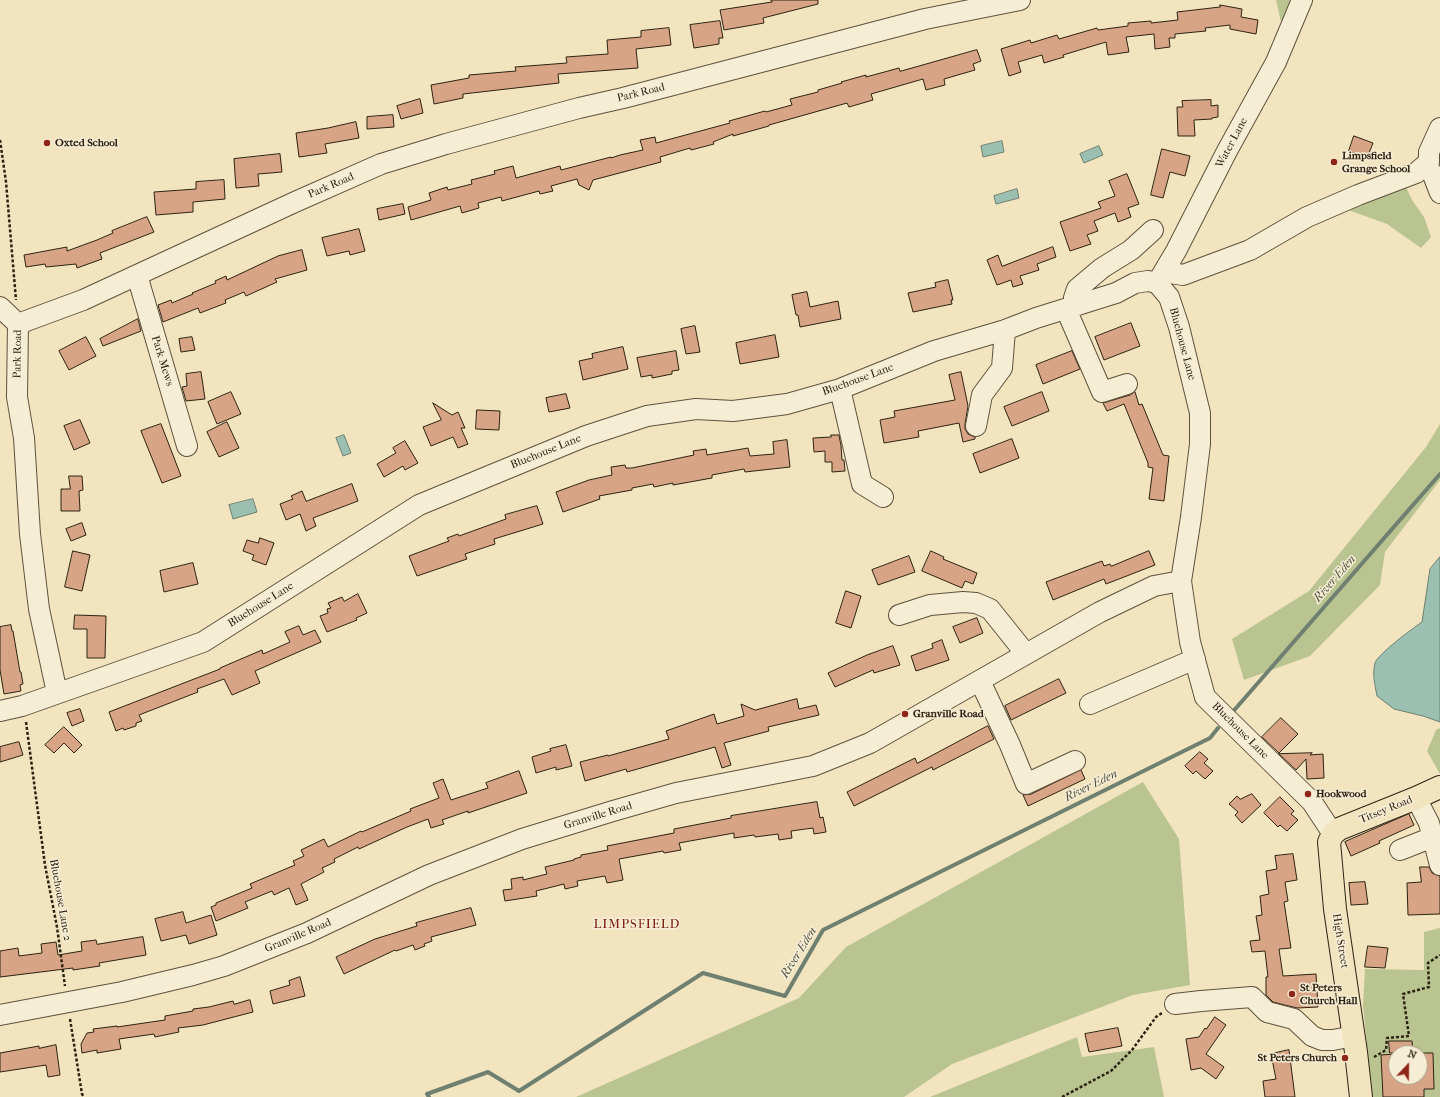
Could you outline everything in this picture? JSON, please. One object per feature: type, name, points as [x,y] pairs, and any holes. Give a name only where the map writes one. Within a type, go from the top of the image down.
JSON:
[{"type":"main road","name":"Titsey Road","points":[[1334,834],[1339,829],[1440,787]]},
{"type":"main road","name":"High Street","points":[[1334,834],[1329,842],[1335,909],[1354,1036],[1361,1097]]},
{"type":"street","name":"Park Road","points":[[57,693],[39,609],[27,506],[24,438],[8,398],[18,324],[83,300],[381,164],[446,144],[579,108],[631,96],[918,21],[1020,0]]},
{"type":"street","name":"Water Lane","points":[[1161,277],[1176,251],[1227,151],[1276,62],[1302,0]]},
{"type":"street","points":[[1440,128],[1429,152],[1432,162],[1433,175],[1440,193]]},
{"type":"street","points":[[1161,277],[1183,275],[1250,250],[1307,217],[1358,195],[1416,173],[1432,162]]},
{"type":"street","points":[[1127,384],[1102,392],[1072,307],[1077,289],[1102,268],[1131,250],[1153,230]]},
{"type":"street","name":"Park Mews","points":[[137,276],[187,446]]},
{"type":"street","name":"Bluehouse Lane","points":[[0,711],[22,706],[203,642],[418,505],[586,436],[646,416],[696,409],[733,411],[788,404],[840,389],[934,351],[1005,330],[1036,318],[1116,293],[1135,283],[1161,277],[1179,327],[1200,413],[1200,444],[1191,517],[1180,581],[1190,642],[1204,697],[1312,802],[1334,834]]},
{"type":"street","points":[[0,308],[18,324]]},
{"type":"street","points":[[976,426],[982,395],[1002,368],[1005,330]]},
{"type":"street","points":[[840,389],[862,484],[883,497]]},
{"type":"street","name":"Granville Road","points":[[0,1015],[158,984],[224,966],[307,933],[429,876],[522,839],[676,793],[813,766],[870,743],[1100,612],[1154,586],[1180,581]]},
{"type":"street","points":[[899,615],[930,605],[963,602],[976,603],[990,609],[1026,654]]},
{"type":"street","points":[[1090,704],[1195,659]]},
{"type":"street","points":[[980,681],[1010,745],[1026,784],[1075,761]]},
{"type":"street","points":[[1416,798],[1429,823],[1440,865]]},
{"type":"street","points":[[1400,850],[1433,837]]},
{"type":"street","points":[[1175,1004],[1252,997],[1267,1012],[1294,1019],[1312,1036],[1322,1040],[1333,1040],[1354,1036]]},
{"type":"path","points":[[0,140],[6,182],[18,324]]},
{"type":"path","name":"Bluehouse Lane 2","points":[[22,706],[27,730],[45,865],[57,926],[67,1003],[82,1094],[84,1097]]},
{"type":"path","points":[[1374,1063],[1374,1056],[1386,1050],[1387,1038],[1409,1036],[1403,994],[1429,987],[1428,963],[1440,955]]},
{"type":"path","points":[[1062,1097],[1111,1071],[1132,1050],[1156,1017],[1175,1004]]},
{"type":"green space","points":[[1276,0],[1295,0],[1283,31]]},
{"type":"green space","points":[[1406,187],[1412,200],[1424,217],[1431,237],[1421,248],[1387,224],[1343,208]]},
{"type":"green space","points":[[1440,424],[1440,480],[1385,552],[1380,585],[1310,656],[1244,680],[1232,639],[1309,591],[1426,447]]},
{"type":"green space","points":[[1440,728],[1440,774],[1427,751],[1436,730]]},
{"type":"green space","points":[[1143,782],[1179,839],[1190,985],[1133,995],[952,1064],[904,1097],[576,1097],[799,998],[846,947]]},
{"type":"green space","points":[[1440,928],[1440,1097],[1372,1097],[1363,1005],[1365,969],[1424,970],[1424,932]]},
{"type":"green space","points":[[1077,1037],[1082,1057],[1154,1047],[1164,1097],[930,1097]]},
{"type":"shaded area","points":[[1002,141],[1004,152],[983,157],[981,146]]},
{"type":"shaded area","points":[[1099,146],[1103,155],[1084,163],[1080,154]]},
{"type":"shaded area","points":[[1017,189],[1019,198],[996,204],[994,196]]},
{"type":"shaded area","points":[[344,435],[351,453],[343,456],[336,438]]},
{"type":"shaded area","points":[[253,499],[257,512],[233,519],[229,505]]},
{"type":"shaded area","points":[[1440,557],[1440,722],[1394,709],[1377,696],[1374,671],[1375,663],[1382,654],[1396,641],[1422,622],[1430,569]]},
{"type":"building","points":[[771,0],[818,0],[818,4],[763,18],[764,23],[724,30],[720,10],[772,2]]},
{"type":"building","points":[[1220,5],[1242,9],[1241,17],[1258,20],[1256,34],[1230,29],[1230,25],[1205,28],[1206,31],[1175,34],[1175,38],[1169,38],[1170,47],[1155,49],[1154,34],[1126,37],[1129,52],[1108,55],[1106,42],[1063,55],[1064,57],[1044,63],[1042,55],[1018,62],[1021,72],[1009,76],[1001,49],[1030,40],[1031,43],[1057,35],[1059,39],[1097,28],[1098,30],[1128,26],[1128,23],[1151,21],[1151,23],[1178,20],[1177,12],[1220,7]]},
{"type":"building","points":[[720,21],[723,38],[719,38],[719,44],[694,48],[690,25]]},
{"type":"building","points":[[669,28],[671,45],[636,49],[638,68],[558,74],[559,83],[463,94],[463,98],[434,104],[431,85],[469,78],[469,75],[516,71],[515,67],[567,63],[566,57],[608,54],[607,40],[641,37],[641,31]]},
{"type":"building","points":[[977,50],[981,61],[973,64],[975,70],[944,79],[945,85],[926,90],[923,79],[871,94],[873,100],[849,107],[847,103],[733,136],[733,134],[713,142],[714,144],[691,150],[690,148],[660,157],[661,162],[593,180],[589,190],[579,185],[577,179],[551,186],[553,191],[540,194],[539,191],[502,201],[501,197],[478,203],[479,208],[462,213],[460,206],[411,220],[408,207],[431,200],[429,193],[447,187],[448,190],[472,184],[471,180],[495,174],[494,171],[513,166],[516,178],[560,166],[561,170],[643,150],[640,140],[655,137],[656,143],[730,123],[729,121],[792,105],[790,99],[818,92],[818,90],[842,83],[841,82],[899,68],[900,71]]},
{"type":"building","points":[[420,99],[423,113],[401,119],[397,106]]},
{"type":"building","points":[[1211,100],[1211,106],[1218,105],[1218,117],[1212,119],[1194,120],[1195,136],[1178,136],[1177,107],[1183,107],[1182,101]]},
{"type":"building","points":[[393,115],[394,127],[367,129],[367,117]]},
{"type":"building","points":[[356,122],[359,138],[325,144],[327,153],[299,157],[296,133]]},
{"type":"building","points":[[1354,136],[1373,143],[1367,158],[1349,151]]},
{"type":"building","points":[[1162,149],[1190,156],[1185,176],[1170,172],[1163,198],[1151,195]]},
{"type":"building","points":[[280,154],[282,172],[258,174],[259,186],[236,188],[234,159]]},
{"type":"building","points":[[1127,174],[1139,204],[1128,208],[1131,217],[1118,222],[1115,213],[1094,221],[1098,231],[1087,235],[1091,244],[1070,251],[1060,222],[1101,208],[1098,202],[1115,196],[1109,181]]},
{"type":"building","points":[[224,180],[225,199],[193,202],[193,212],[156,215],[154,192],[196,189],[196,182]]},
{"type":"building","points":[[403,204],[405,214],[379,220],[377,209]]},
{"type":"building","points":[[147,217],[154,232],[100,253],[102,259],[77,268],[76,264],[46,267],[45,264],[26,267],[24,255],[67,247],[67,251],[97,240],[113,233],[112,231]]},
{"type":"building","points":[[359,229],[365,251],[350,255],[349,251],[327,256],[322,238]]},
{"type":"building","points":[[1053,247],[1056,257],[1037,264],[1039,270],[1020,276],[1023,284],[1013,287],[1011,280],[997,285],[987,260],[998,255],[1002,266]]},
{"type":"building","points":[[302,250],[307,270],[275,279],[277,282],[246,296],[244,292],[225,300],[226,303],[200,313],[198,308],[163,322],[158,305],[171,300],[172,303],[216,283],[215,281],[226,276],[227,280],[278,256]]},
{"type":"building","points":[[948,280],[953,300],[951,300],[952,304],[913,312],[908,293],[936,287],[935,283]]},
{"type":"building","points":[[807,292],[810,307],[838,301],[841,319],[800,327],[792,295]]},
{"type":"building","points":[[138,319],[141,331],[103,346],[100,339]]},
{"type":"building","points":[[1131,323],[1140,346],[1104,360],[1095,337]]},
{"type":"building","points":[[695,326],[700,352],[686,354],[681,329]]},
{"type":"building","points":[[775,335],[779,357],[740,364],[736,343]]},
{"type":"building","points":[[86,337],[96,356],[69,370],[59,351]]},
{"type":"building","points":[[192,337],[195,350],[181,352],[179,339]]},
{"type":"building","points":[[623,347],[628,369],[583,380],[579,361],[593,358],[592,354]]},
{"type":"building","points":[[676,351],[679,370],[672,371],[672,374],[652,378],[652,375],[641,377],[637,358]]},
{"type":"building","points":[[1072,351],[1080,369],[1043,384],[1036,365]]},
{"type":"building","points":[[201,372],[205,399],[186,401],[182,387],[187,386],[186,374]]},
{"type":"building","points":[[961,372],[968,406],[965,429],[968,434],[975,437],[975,439],[963,442],[959,423],[918,431],[919,437],[884,443],[880,420],[895,417],[894,411],[955,400],[949,375]]},
{"type":"building","points":[[231,392],[241,414],[217,424],[208,402]]},
{"type":"building","points":[[1042,392],[1049,411],[1012,426],[1004,407]]},
{"type":"building","points":[[1135,392],[1139,405],[1142,404],[1163,455],[1169,456],[1164,501],[1149,499],[1153,468],[1148,467],[1148,463],[1124,404],[1107,411],[1103,403],[1130,395]]},
{"type":"building","points":[[566,394],[570,408],[549,412],[546,398]]},
{"type":"building","points":[[433,403],[452,415],[458,412],[465,428],[461,428],[468,444],[458,448],[453,437],[431,446],[423,427],[441,420]]},
{"type":"building","points":[[477,410],[500,411],[499,430],[476,429]]},
{"type":"building","points":[[80,420],[90,443],[74,450],[64,426]]},
{"type":"building","points":[[227,422],[239,448],[219,457],[207,432]]},
{"type":"building","points":[[161,424],[181,476],[162,483],[141,431]]},
{"type":"building","points":[[831,435],[839,435],[845,471],[832,472],[832,462],[825,462],[825,451],[814,452],[813,438],[831,437]]},
{"type":"building","points":[[1012,439],[1019,458],[980,473],[973,454]]},
{"type":"building","points":[[787,440],[790,467],[745,472],[744,469],[712,475],[712,478],[673,485],[673,483],[654,487],[653,484],[632,488],[632,490],[599,496],[600,499],[563,512],[556,492],[589,480],[612,475],[611,467],[625,465],[626,468],[632,468],[694,455],[693,451],[706,449],[707,455],[748,448],[750,456],[774,454],[773,442]]},
{"type":"building","points":[[405,441],[418,463],[405,470],[403,466],[384,477],[377,464],[396,453],[393,448]]},
{"type":"building","points":[[69,476],[82,476],[83,490],[79,491],[80,511],[61,511],[61,489],[70,489]]},
{"type":"building","points":[[352,484],[358,501],[313,518],[316,526],[306,531],[300,514],[286,520],[280,504],[293,499],[291,496],[302,491],[306,501]]},
{"type":"building","points":[[537,506],[543,524],[494,539],[495,544],[465,554],[467,559],[417,576],[409,556],[449,541],[447,538],[458,534],[459,536],[506,519],[505,515]]},
{"type":"building","points":[[82,523],[86,535],[71,541],[66,529]]},
{"type":"building","points":[[260,538],[274,543],[266,565],[252,560],[254,555],[243,551],[247,540],[258,543]]},
{"type":"building","points":[[73,551],[90,555],[82,591],[65,587]]},
{"type":"building","points":[[931,551],[944,557],[943,559],[977,573],[973,584],[965,581],[962,588],[922,571]]},
{"type":"building","points":[[1149,551],[1155,565],[1106,584],[1104,579],[1053,600],[1046,582],[1102,561],[1104,566],[1110,564],[1111,566]]},
{"type":"building","points":[[909,556],[915,572],[878,585],[872,570]]},
{"type":"building","points":[[193,563],[198,584],[164,592],[160,571]]},
{"type":"building","points":[[846,591],[861,596],[851,628],[836,623]]},
{"type":"building","points":[[358,594],[367,613],[356,618],[357,620],[327,632],[320,616],[328,613],[327,609],[331,608],[328,603],[342,597],[344,601]]},
{"type":"building","points":[[75,615],[106,616],[105,658],[87,658],[87,629],[74,629]]},
{"type":"building","points":[[977,618],[983,633],[960,643],[953,627]]},
{"type":"building","points":[[11,625],[23,684],[20,685],[21,691],[4,694],[0,670],[0,627]]},
{"type":"building","points":[[299,626],[303,635],[315,630],[321,642],[255,671],[260,683],[232,695],[224,679],[197,689],[198,692],[139,715],[142,721],[136,723],[136,726],[124,730],[123,728],[116,731],[109,712],[220,669],[262,650],[263,654],[290,642],[285,632]]},
{"type":"building","points":[[942,640],[949,660],[916,671],[911,656],[933,648],[932,644]]},
{"type":"building","points":[[893,646],[900,665],[874,673],[873,670],[835,687],[828,673],[867,655]]},
{"type":"building","points":[[1059,679],[1066,693],[1011,720],[1005,706]]},
{"type":"building","points":[[797,699],[799,709],[816,705],[819,715],[768,727],[769,731],[724,743],[731,765],[722,768],[715,747],[627,772],[626,769],[585,781],[580,762],[669,739],[666,731],[714,714],[717,724],[744,716],[741,704],[755,710]]},
{"type":"building","points":[[80,709],[84,721],[72,726],[67,713]]},
{"type":"building","points":[[1281,718],[1298,734],[1279,753],[1262,737]]},
{"type":"building","points":[[988,726],[994,739],[933,770],[932,767],[854,806],[847,792],[915,758],[917,763]]},
{"type":"building","points":[[64,727],[82,745],[74,753],[64,743],[54,753],[45,745]]},
{"type":"building","points":[[19,742],[23,755],[0,762],[0,747]]},
{"type":"building","points":[[566,745],[572,766],[556,770],[556,767],[536,773],[532,757],[551,751],[550,749]]},
{"type":"building","points":[[1200,752],[1208,759],[1204,763],[1213,771],[1205,779],[1196,771],[1193,774],[1185,766]]},
{"type":"building","points":[[1312,753],[1310,755],[1323,754],[1324,778],[1307,779],[1306,759],[1296,770],[1279,754]]},
{"type":"building","points":[[1081,770],[1085,779],[1028,806],[1023,795],[1031,794]]},
{"type":"building","points":[[519,771],[527,793],[442,820],[444,824],[431,828],[428,819],[359,849],[358,847],[334,859],[335,862],[322,868],[324,872],[301,884],[308,900],[296,905],[289,888],[274,895],[272,891],[245,902],[248,908],[216,921],[211,907],[216,905],[216,903],[252,888],[250,884],[295,865],[293,861],[304,856],[301,850],[324,839],[328,847],[361,831],[362,832],[411,811],[410,809],[439,798],[433,783],[443,779],[451,800],[488,788],[486,783]]},
{"type":"building","points":[[1252,794],[1261,805],[1242,823],[1235,815],[1238,812],[1229,804],[1237,796],[1240,799]]},
{"type":"building","points":[[1280,797],[1294,811],[1291,814],[1298,820],[1287,831],[1280,825],[1278,827],[1264,813]]},
{"type":"building","points":[[817,802],[820,818],[823,817],[826,832],[814,834],[813,828],[791,831],[792,838],[779,840],[778,834],[734,838],[734,833],[679,843],[681,850],[664,853],[663,851],[619,859],[623,880],[607,883],[605,876],[577,881],[578,886],[565,889],[564,884],[536,891],[537,896],[505,901],[503,890],[512,889],[511,879],[523,877],[523,880],[547,874],[545,867],[574,860],[581,857],[581,855],[608,850],[607,846],[674,833],[674,829],[731,818],[731,816]]},
{"type":"building","points":[[1409,814],[1414,825],[1351,856],[1345,842]]},
{"type":"building","points":[[1293,854],[1297,880],[1285,882],[1288,901],[1284,902],[1291,948],[1279,949],[1283,976],[1316,974],[1318,1007],[1297,1008],[1273,1002],[1266,995],[1266,977],[1268,977],[1265,951],[1252,952],[1250,941],[1260,940],[1256,916],[1262,915],[1260,896],[1269,894],[1266,871],[1277,869],[1275,856]]},
{"type":"building","points":[[1420,867],[1429,867],[1432,873],[1440,876],[1440,914],[1408,915],[1407,883],[1421,882]]},
{"type":"building","points":[[1365,882],[1368,904],[1351,905],[1349,883]]},
{"type":"building","points":[[471,908],[476,925],[431,937],[432,941],[415,950],[413,945],[396,951],[395,950],[344,974],[336,957],[375,939],[417,926],[416,923]]},
{"type":"building","points":[[183,912],[186,923],[211,915],[217,935],[189,944],[186,935],[161,941],[155,919]]},
{"type":"building","points":[[143,937],[146,955],[99,963],[100,966],[0,977],[0,951],[18,948],[19,956],[42,953],[41,944],[56,942],[58,955],[82,951],[81,942],[96,940],[97,944]]},
{"type":"building","points":[[1368,946],[1388,948],[1385,968],[1365,967]]},
{"type":"building","points":[[300,977],[305,996],[273,1004],[270,991],[290,985],[289,981]]},
{"type":"building","points":[[250,1000],[253,1012],[203,1025],[178,1028],[179,1032],[155,1037],[154,1034],[119,1039],[121,1049],[97,1053],[97,1050],[82,1053],[81,1044],[87,1033],[94,1032],[93,1029],[165,1020],[165,1016],[193,1011],[193,1009],[233,1001],[234,1004]]},
{"type":"building","points":[[1215,1017],[1226,1025],[1206,1054],[1224,1067],[1216,1079],[1201,1068],[1191,1070],[1186,1039],[1199,1037]]},
{"type":"building","points":[[1118,1028],[1122,1046],[1089,1052],[1085,1034]]},
{"type":"building","points":[[1389,1041],[1412,1041],[1412,1045],[1389,1045]]},
{"type":"building","points":[[56,1045],[60,1075],[48,1077],[46,1065],[0,1072],[0,1053],[39,1046],[39,1048]]},
{"type":"building","points":[[1289,1050],[1295,1097],[1265,1097],[1263,1081],[1276,1079],[1271,1054]]},
{"type":"building","points":[[1428,1053],[1433,1053],[1434,1089],[1424,1089],[1424,1097],[1383,1097],[1381,1055],[1388,1055],[1388,1085],[1428,1085]]},
{"type":"waterway","name":"River Eden","points":[[1230,715],[1440,474]]},
{"type":"waterway","name":"River Eden","points":[[429,1097],[427,1094],[488,1072],[519,1091],[703,973],[785,996],[823,930],[1210,738],[1218,728]]},
{"type":"place","name":"Oxted School","points":[[47,143]]},
{"type":"place","name":"Limpsfield Grange School","points":[[1334,162]]},
{"type":"place","name":"Granville Road","points":[[905,714]]},
{"type":"place","name":"Hookwood","points":[[1308,794]]},
{"type":"place","name":"St Peters Church Hall","points":[[1292,994]]},
{"type":"place","name":"St Peters Church","points":[[1345,1058]]},
{"type":"district","name":"LIMPSFIELD","points":[[637,925]]}]
